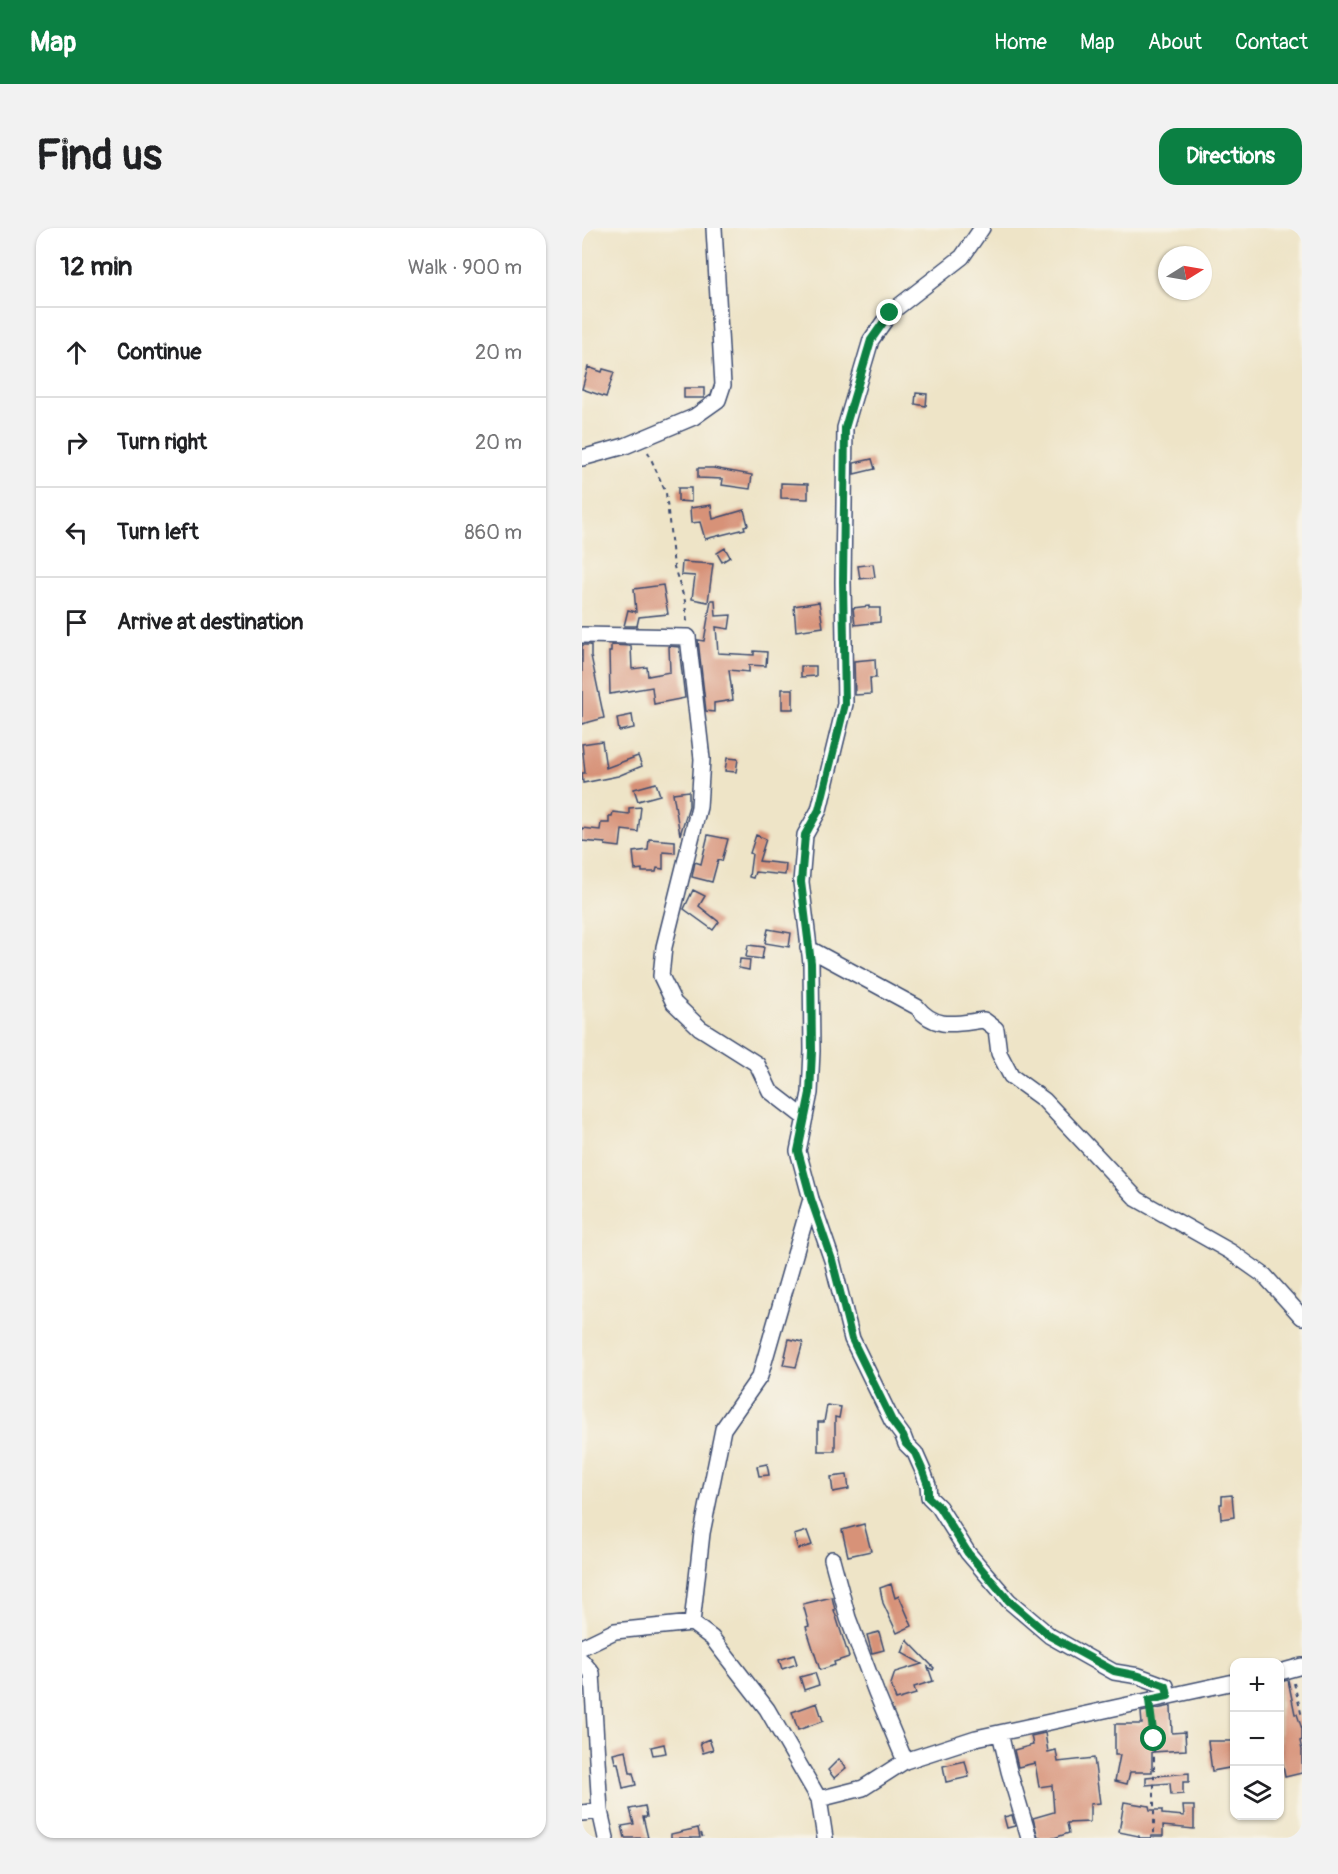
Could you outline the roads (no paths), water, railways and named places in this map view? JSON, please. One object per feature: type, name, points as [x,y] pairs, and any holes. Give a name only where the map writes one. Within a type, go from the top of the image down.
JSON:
[{"type":"street","points":[[582,458],[625,446],[694,417],[718,400],[723,385],[714,228]]},
{"type":"street","points":[[982,228],[962,257],[890,313],[871,340],[845,428],[843,582],[845,704],[819,810],[805,835],[801,882],[811,963],[812,1051],[810,1093],[798,1151],[811,1199],[832,1260],[852,1339],[892,1421],[906,1444],[915,1453],[928,1485],[928,1497],[939,1507],[968,1553],[1009,1601],[1050,1636],[1114,1671],[1139,1676],[1166,1686],[1168,1696]]},
{"type":"street","points":[[582,634],[688,637],[702,759],[699,807],[664,946],[661,976],[674,1003],[700,1028],[757,1064],[770,1090],[805,1118]]},
{"type":"street","points":[[808,948],[917,1007],[922,1014],[945,1025],[984,1020],[996,1029],[999,1053],[1011,1076],[1044,1101],[1137,1198],[1231,1252],[1265,1276],[1302,1317]]},
{"type":"street","points":[[692,1623],[702,1533],[723,1430],[760,1376],[811,1199]]},
{"type":"street","points":[[832,1559],[848,1618],[905,1761]]},
{"type":"street","points":[[582,1647],[615,1631],[692,1623],[712,1638],[768,1709],[819,1799],[825,1838]]},
{"type":"street","points":[[582,1661],[592,1673],[600,1811],[606,1838]]},
{"type":"street","points":[[819,1799],[863,1788],[905,1761],[976,1738],[1230,1683]]},
{"type":"street","points":[[1000,1732],[1015,1794],[1029,1838]]},
{"type":"street","points":[[582,1813],[600,1811]]}]
